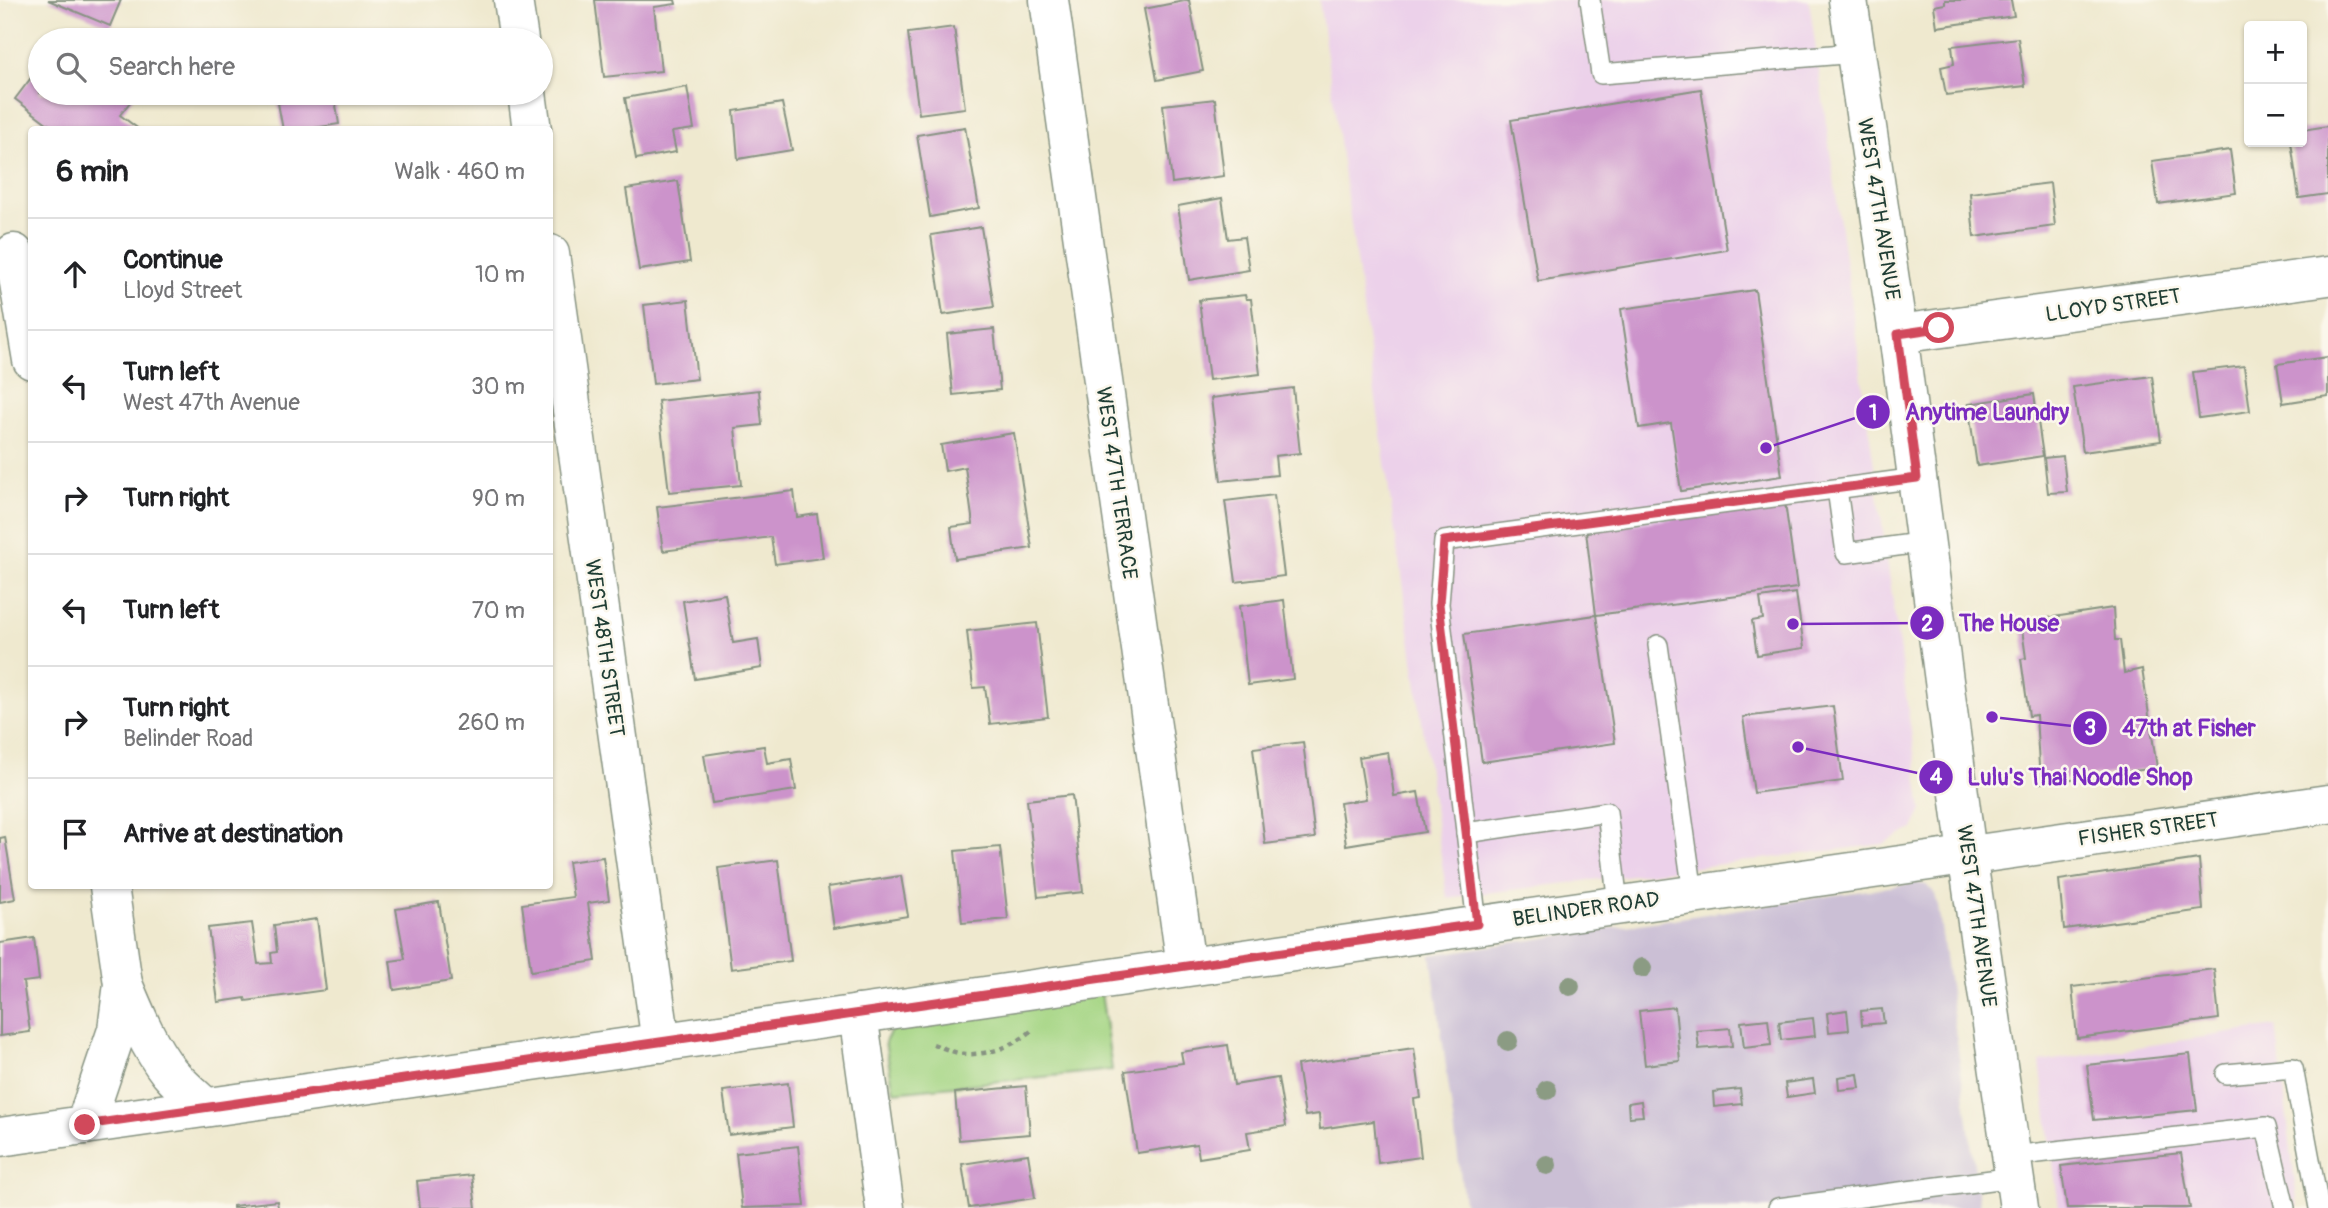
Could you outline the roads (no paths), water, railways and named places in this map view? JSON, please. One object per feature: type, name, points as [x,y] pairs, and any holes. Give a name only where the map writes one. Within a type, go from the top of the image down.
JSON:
[{"type":"street","points":[[513,0],[517,28]]},
{"type":"street","name":"WEST 47TH TERRACE","points":[[1049,0],[1186,966]]},
{"type":"street","name":"WEST 47TH AVENUE","points":[[1848,0],[1898,334],[1967,855],[2015,1180]]},
{"type":"street","points":[[529,105],[531,126]]},
{"type":"street","points":[[14,253],[28,336]]},
{"type":"street","name":"WEST 48TH STREET","points":[[553,275],[661,1043]]},
{"type":"street","name":"LLOYD STREET","points":[[1898,334],[2328,276]]},
{"type":"street","name":"FISHER STREET","points":[[1967,855],[2328,804]]},
{"type":"street","name":"BELINDER ROAD","points":[[0,1137],[1967,855]]},
{"type":"street","points":[[109,889],[123,984],[140,1025],[171,1074],[205,1107]]},
{"type":"street","points":[[85,1125],[117,1030],[123,984]]},
{"type":"street","points":[[858,1014],[885,1208]]},
{"type":"lane","points":[[1590,0],[1601,74],[1856,53]]},
{"type":"lane","points":[[1477,924],[1439,604],[1444,541],[1917,478]]},
{"type":"lane","points":[[1836,489],[1846,553],[1926,542]]},
{"type":"lane","points":[[1658,645],[1693,893]]},
{"type":"lane","points":[[1466,833],[1607,812],[1618,904]]},
{"type":"lane","points":[[2227,1074],[2293,1068],[2319,1208]]},
{"type":"lane","points":[[1778,1208],[2015,1180],[2266,1127],[2285,1208]]},
{"type":"place","name":"Anytime Laundry","points":[[1766,448]]},
{"type":"place","name":"The House","points":[[1793,624]]},
{"type":"place","name":"47th at Fisher","points":[[1992,717]]},
{"type":"place","name":"Lulu's Thai Noodle Shop","points":[[1798,747]]}]
